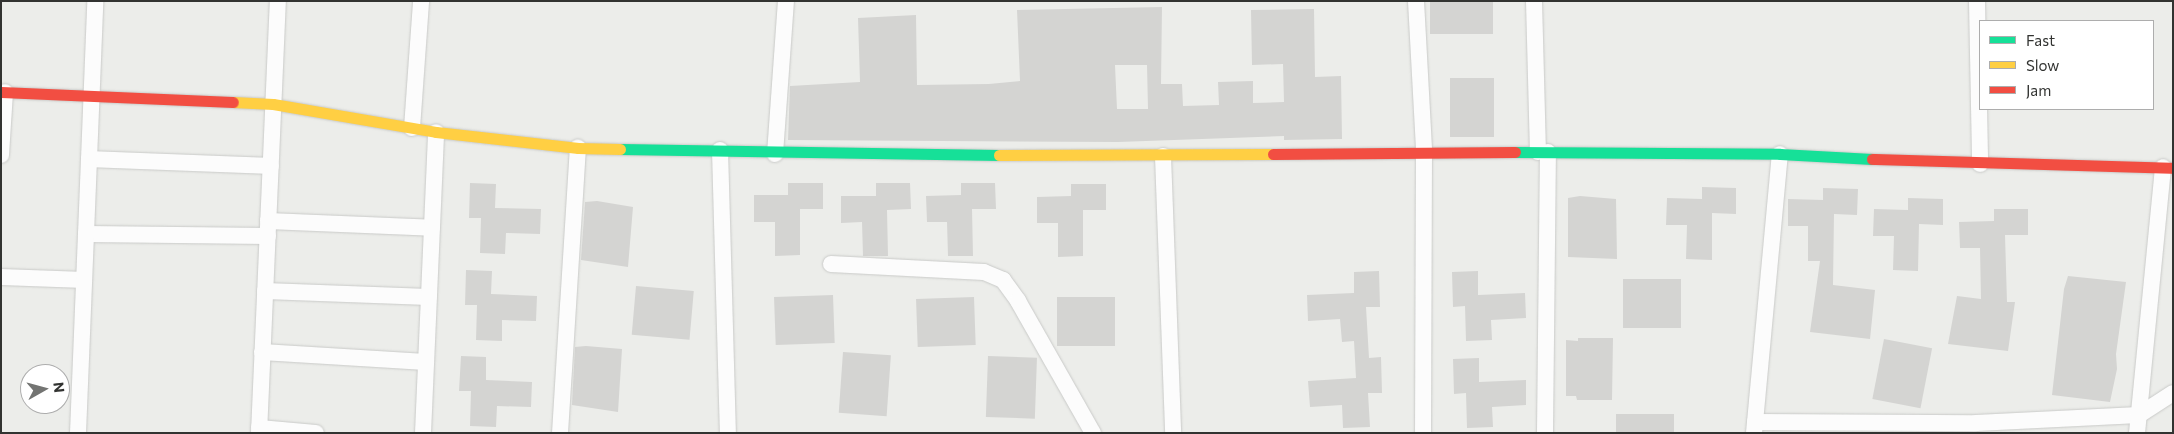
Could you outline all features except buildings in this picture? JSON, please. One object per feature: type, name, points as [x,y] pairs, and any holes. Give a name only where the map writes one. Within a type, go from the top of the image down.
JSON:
[{"type":"street","points":[[78,433],[95,1]]},
{"type":"street","points":[[278,1],[259,431],[316,433]]},
{"type":"street","points":[[412,128],[421,1]]},
{"type":"street","points":[[775,154],[786,1]]},
{"type":"street","points":[[1416,1],[1424,151],[1423,433]]},
{"type":"street","points":[[1534,1],[1543,152],[1545,433]]},
{"type":"street","points":[[1977,1],[1979,110]]},
{"type":"street","points":[[1,155],[3,92],[91,94],[274,104],[436,132],[578,148],[720,150],[775,154],[1163,156],[1424,151],[1780,154],[1980,164],[2168,167],[2137,433]]},
{"type":"street","points":[[1979,110],[1980,164]]},
{"type":"street","points":[[423,433],[436,132]]},
{"type":"street","points":[[560,433],[578,148]]},
{"type":"street","points":[[720,150],[728,433]]},
{"type":"street","points":[[1780,154],[1755,427],[1974,428],[2139,415],[2173,393]]},
{"type":"street","points":[[1163,156],[1173,433]]},
{"type":"street","points":[[88,160],[271,166]]},
{"type":"street","points":[[86,234],[268,229],[432,228]]},
{"type":"street","points":[[832,264],[984,272],[1003,280],[1018,301],[1093,433]]},
{"type":"street","points":[[1,276],[84,280]]},
{"type":"street","points":[[265,291],[429,297]]},
{"type":"street","points":[[262,352],[426,362]]},
{"type":"traffic: fast","points":[[620,149],[999,155]]},
{"type":"traffic: fast","points":[[1515,152],[1780,154],[1872,159]]},
{"type":"traffic: slow","points":[[233,102],[273,104],[436,132],[578,148],[620,149]]},
{"type":"traffic: slow","points":[[999,155],[1273,154]]},
{"type":"traffic: jam","points":[[1,92],[233,102]]},
{"type":"traffic: jam","points":[[1273,154],[1515,152]]},
{"type":"traffic: jam","points":[[1872,159],[2173,168]]}]
